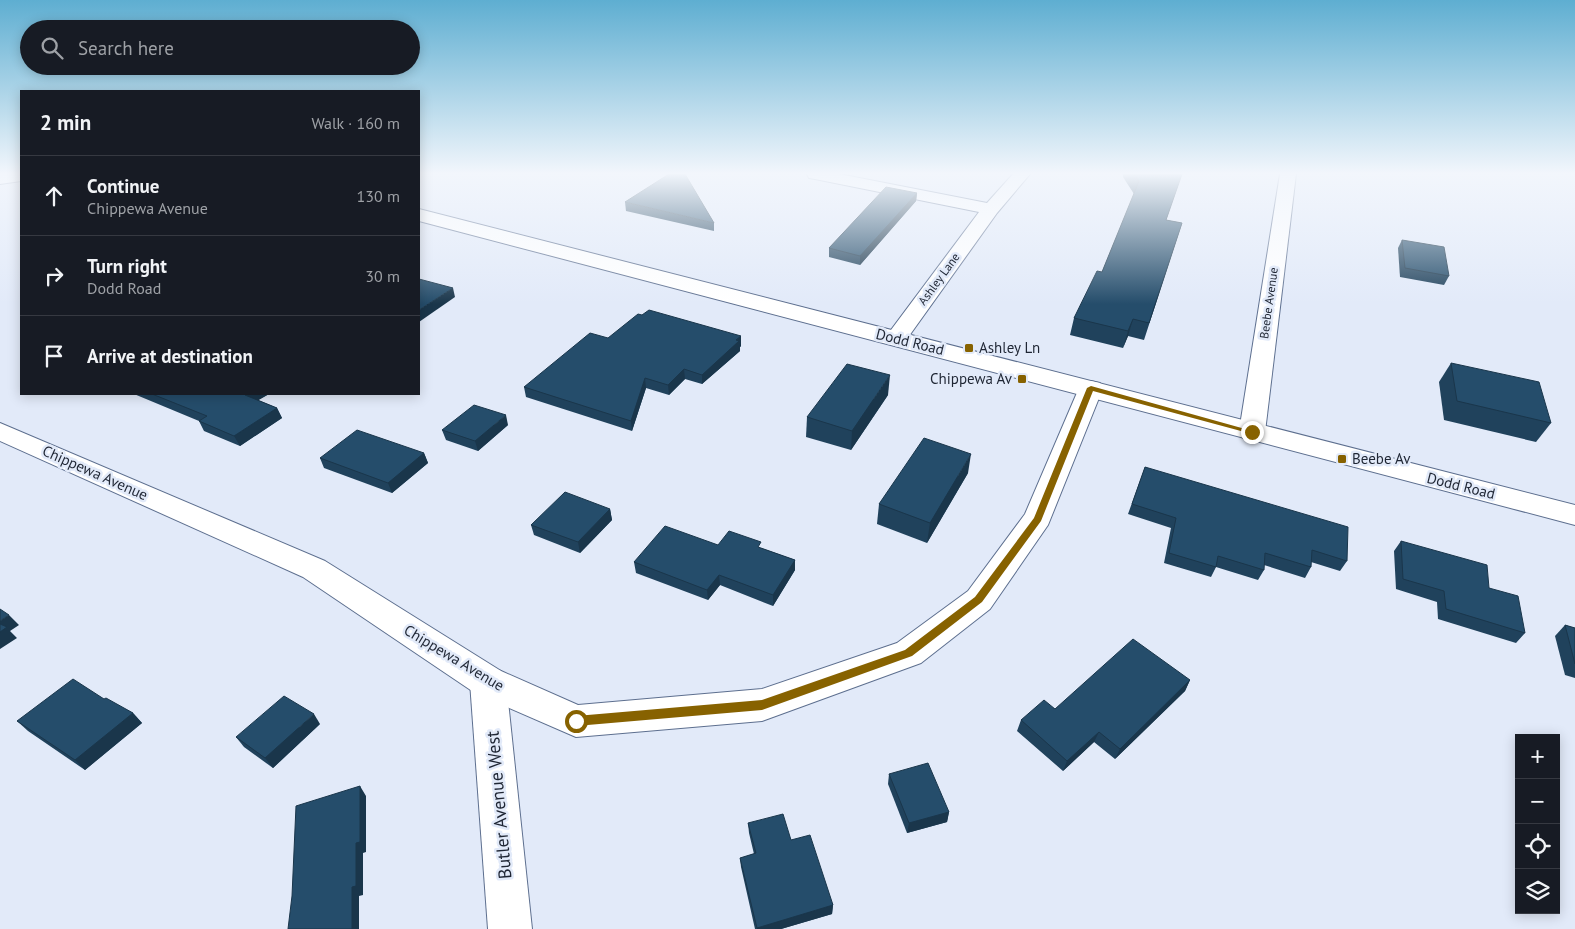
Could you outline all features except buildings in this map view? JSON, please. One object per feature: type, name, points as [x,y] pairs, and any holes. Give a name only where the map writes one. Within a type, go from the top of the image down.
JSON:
[{"type":"street","name":"Dodd Road","points":[[428,217],[1575,515]]},
{"type":"street","name":"Ashley Lane","points":[[896,338],[984,217]]},
{"type":"street","name":"Beebe Avenue","points":[[1252,432],[1282,217]]},
{"type":"street","name":"Chippewa Avenue","points":[[0,431],[314,568],[488,682],[576,721],[762,705],[909,653],[979,600],[1038,518],[1091,388]]},
{"type":"street","name":"Butler Avenue West","points":[[488,682],[510,929]]},
{"type":"place","name":"Ashley Ln","points":[[969,348]]},
{"type":"place","name":"Chippewa Av","points":[[1022,379]]},
{"type":"place","name":"Beebe Av","points":[[1342,459]]},
{"type":"route","points":[[576,721],[762,705],[909,653],[979,600],[1038,518],[1091,388],[1252,432]]}]
